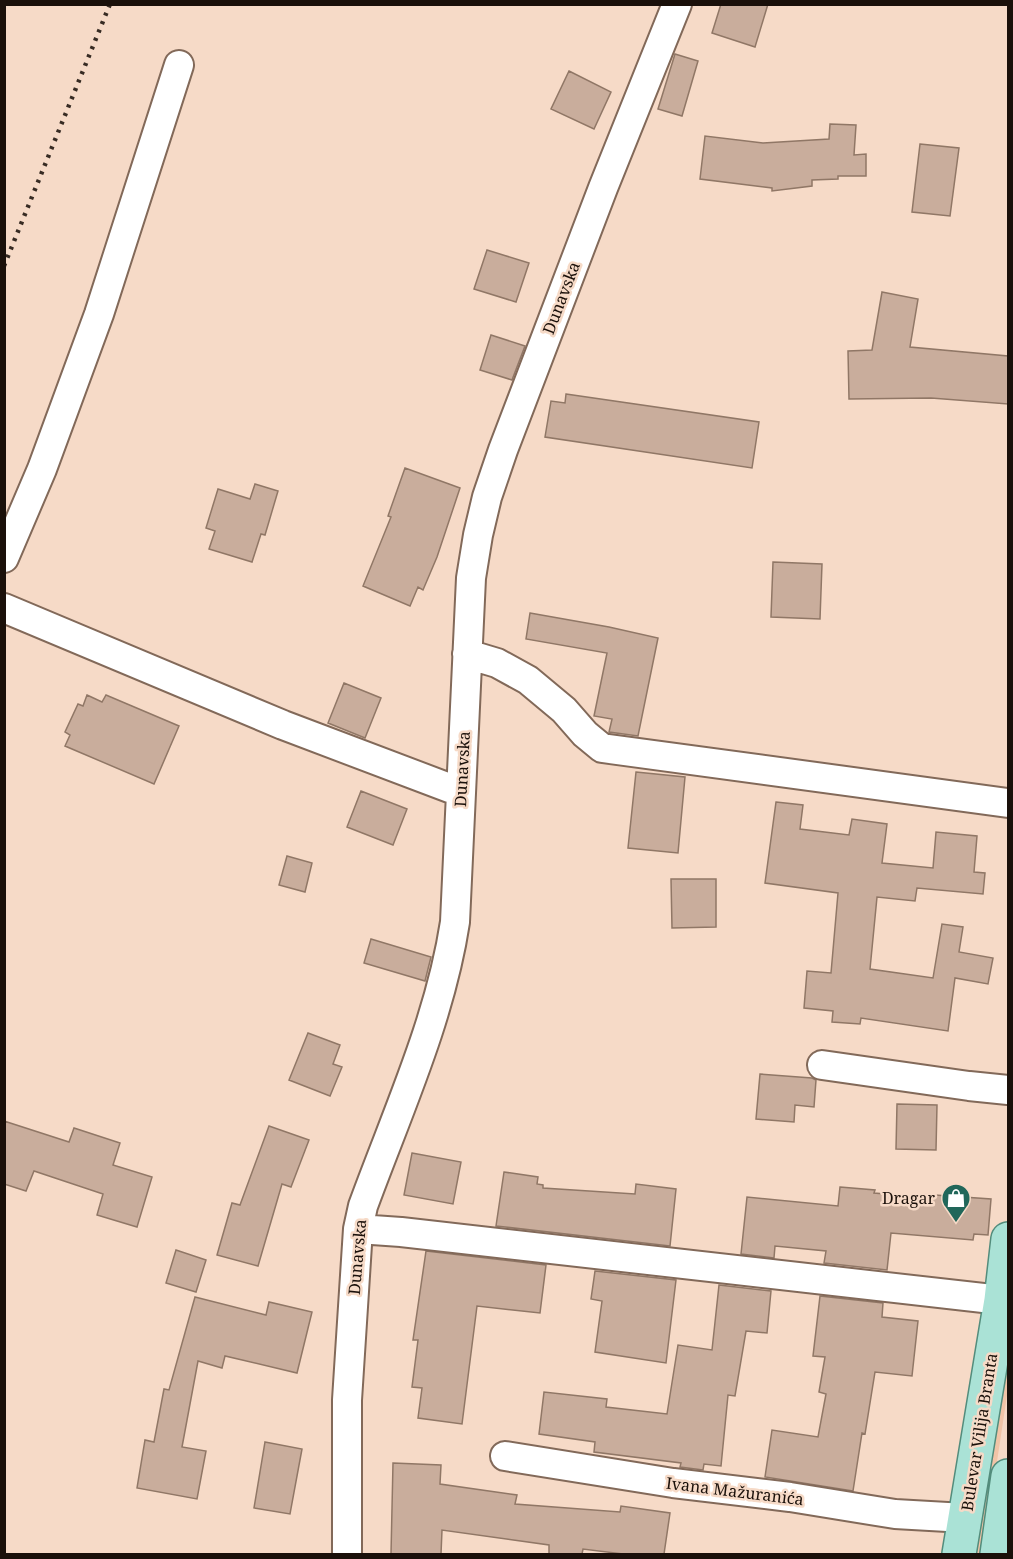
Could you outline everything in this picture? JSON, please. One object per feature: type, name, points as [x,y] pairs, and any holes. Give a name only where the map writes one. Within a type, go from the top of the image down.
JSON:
[{"type":"main road","name":"Bulevar Vilija Branta","points":[[959,1554],[1001,1300],[1008,1239]]},
{"type":"main road","points":[[997,1554],[1008,1476]]},
{"type":"street","name":"Dunavska","points":[[347,1554],[347,1400],[358,1229],[363,1206],[427,1035],[449,958],[455,922],[471,578],[478,535],[487,496],[502,450],[603,188],[678,4]]},
{"type":"street","points":[[4,558],[42,469],[99,314],[179,65]]},
{"type":"street","points":[[4,608],[283,725],[460,792]]},
{"type":"street","points":[[467,654],[497,663],[528,680],[564,710],[585,734],[602,748],[1008,803]]},
{"type":"street","points":[[822,1065],[1008,1090]]},
{"type":"street","points":[[358,1229],[1001,1300]]},
{"type":"street","name":"Ivana Mažuranića","points":[[505,1456],[673,1484],[790,1497],[895,1514],[965,1518]]},
{"type":"shaded area","points":[[1008,1264],[1008,1389],[983,1554],[964,1554]]},
{"type":"building","points":[[721,4],[768,4],[755,47],[712,33]]},
{"type":"building","points":[[675,54],[698,61],[682,116],[658,109]]},
{"type":"building","points":[[569,71],[611,92],[594,129],[551,109]]},
{"type":"building","points":[[830,124],[856,125],[854,155],[866,154],[866,176],[838,176],[838,179],[812,180],[812,186],[772,191],[772,188],[700,179],[705,136],[763,143],[829,139]]},
{"type":"building","points":[[920,144],[959,148],[950,216],[912,212]]},
{"type":"building","points":[[487,250],[529,263],[516,302],[474,289]]},
{"type":"building","points":[[882,292],[918,299],[910,347],[1008,356],[1008,404],[931,398],[849,399],[848,351],[872,350]]},
{"type":"building","points":[[491,335],[525,346],[512,380],[480,370]]},
{"type":"building","points":[[566,394],[759,422],[752,468],[545,437],[551,401],[565,403]]},
{"type":"building","points":[[405,468],[460,488],[437,557],[423,590],[418,587],[410,606],[363,586],[391,517],[388,516]]},
{"type":"building","points":[[255,484],[278,491],[265,535],[261,534],[252,562],[209,549],[215,531],[206,528],[218,489],[250,499]]},
{"type":"building","points":[[773,562],[822,564],[820,619],[771,617]]},
{"type":"building","points":[[530,613],[658,638],[638,736],[609,732],[612,719],[594,716],[607,653],[526,639]]},
{"type":"building","points":[[344,683],[381,698],[365,738],[328,723]]},
{"type":"building","points":[[87,695],[102,702],[106,695],[179,726],[154,784],[65,746],[70,735],[65,732],[78,704],[83,706]]},
{"type":"building","points":[[636,772],[685,777],[678,853],[628,848]]},
{"type":"building","points":[[361,791],[407,809],[393,845],[347,827]]},
{"type":"building","points":[[776,802],[803,805],[800,829],[849,835],[852,819],[887,824],[882,863],[933,868],[936,832],[977,836],[974,872],[985,873],[983,894],[917,888],[915,901],[877,897],[870,969],[933,978],[942,924],[963,927],[959,952],[993,958],[988,984],[955,978],[948,1031],[861,1018],[860,1024],[832,1022],[833,1011],[804,1008],[807,971],[831,973],[838,893],[765,883]]},
{"type":"building","points":[[287,856],[312,863],[305,892],[279,885]]},
{"type":"building","points":[[671,879],[716,879],[716,927],[672,928]]},
{"type":"building","points":[[371,939],[431,957],[425,981],[364,963]]},
{"type":"building","points":[[308,1033],[340,1045],[333,1064],[342,1067],[330,1096],[289,1080]]},
{"type":"building","points":[[760,1074],[816,1080],[814,1107],[795,1105],[794,1122],[756,1119]]},
{"type":"building","points":[[897,1104],[937,1105],[936,1150],[896,1149]]},
{"type":"building","points":[[4,1121],[69,1142],[74,1128],[120,1143],[113,1165],[152,1177],[137,1227],[97,1215],[103,1194],[34,1171],[26,1191],[4,1184]]},
{"type":"building","points":[[269,1126],[309,1140],[291,1187],[282,1184],[258,1266],[217,1255],[232,1203],[240,1205]]},
{"type":"building","points":[[412,1153],[461,1162],[453,1204],[404,1195]]},
{"type":"building","points":[[504,1172],[538,1177],[537,1184],[543,1185],[543,1188],[635,1194],[636,1184],[676,1189],[670,1246],[496,1226]]},
{"type":"building","points":[[840,1187],[921,1197],[921,1194],[991,1199],[988,1235],[974,1234],[973,1240],[891,1233],[887,1270],[824,1263],[826,1251],[775,1246],[774,1258],[741,1254],[747,1197],[838,1206]]},
{"type":"building","points":[[176,1250],[206,1260],[196,1292],[166,1283]]},
{"type":"building","points":[[426,1251],[546,1265],[540,1313],[477,1306],[462,1424],[418,1418],[422,1388],[412,1387],[418,1340],[413,1340]]},
{"type":"building","points":[[595,1271],[676,1280],[666,1363],[595,1352],[602,1301],[591,1299]]},
{"type":"building","points":[[719,1285],[771,1291],[767,1333],[746,1331],[735,1396],[728,1395],[721,1466],[704,1464],[703,1470],[680,1467],[681,1463],[594,1452],[595,1442],[539,1434],[544,1392],[607,1399],[606,1407],[667,1414],[678,1345],[712,1350]]},
{"type":"building","points":[[820,1296],[883,1303],[882,1317],[918,1321],[912,1376],[875,1372],[853,1491],[765,1477],[772,1430],[818,1437],[826,1394],[819,1392],[825,1357],[813,1356]]},
{"type":"building","points":[[195,1297],[266,1315],[269,1302],[312,1312],[297,1373],[225,1356],[222,1368],[198,1361],[182,1447],[206,1451],[197,1499],[137,1488],[145,1440],[154,1442],[164,1389],[169,1390]]},
{"type":"building","points":[[265,1442],[302,1449],[290,1514],[254,1508]]},
{"type":"building","points":[[393,1463],[441,1465],[440,1484],[517,1495],[515,1504],[620,1512],[621,1506],[670,1513],[664,1554],[623,1554],[583,1549],[582,1554],[549,1554],[549,1545],[442,1530],[441,1554],[391,1554]]},
{"type":"railway","points":[[4,266],[110,4]]},
{"type":"place","name":"Dragar","points":[[956,1224]]}]
